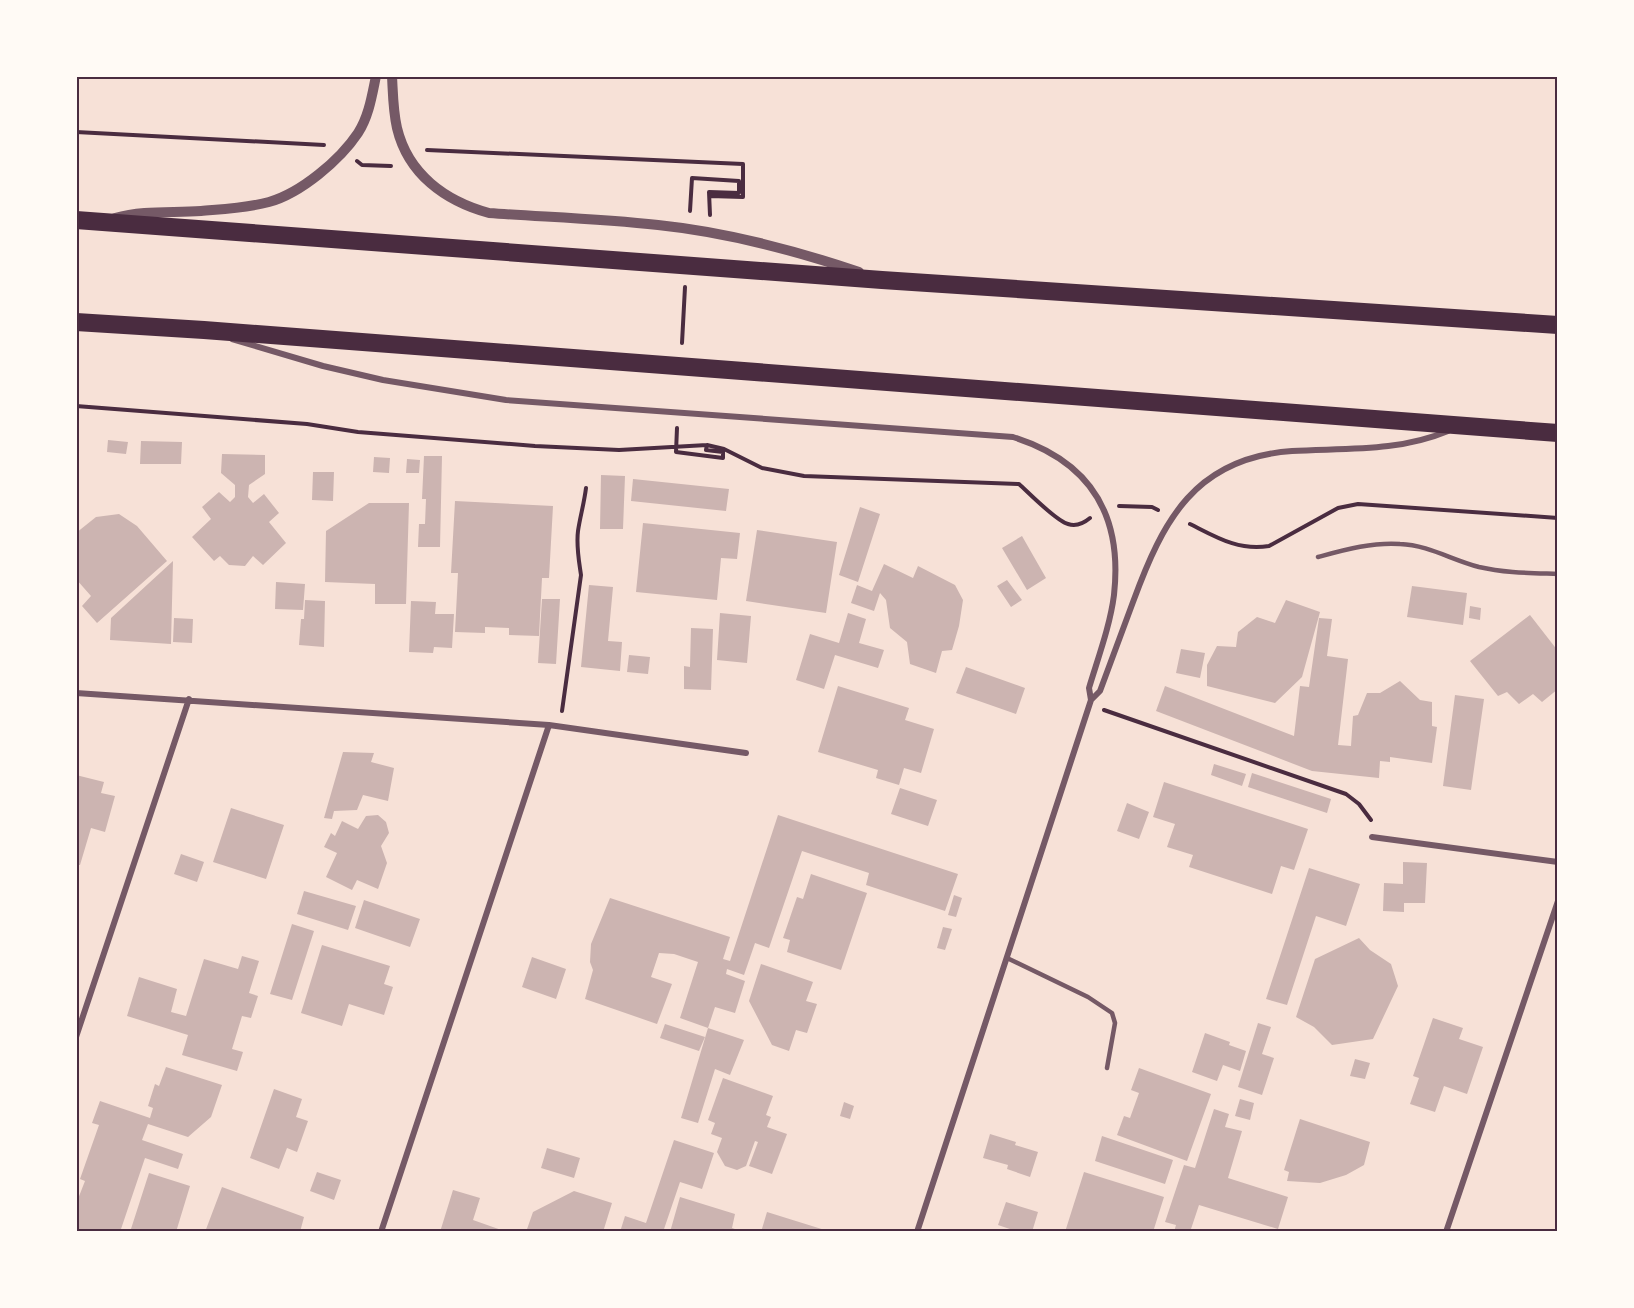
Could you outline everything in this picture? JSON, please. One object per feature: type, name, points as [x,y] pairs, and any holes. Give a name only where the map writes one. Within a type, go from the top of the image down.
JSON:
[{"type":"highway","points":[[76,220],[882,280],[1557,325]]},
{"type":"highway","points":[[76,322],[1557,433]]},
{"type":"street","points":[[100,221],[145,212],[248,207],[272,201],[307,183],[344,151],[359,132],[369,107],[376,76]]},
{"type":"street","points":[[392,76],[397,129],[416,168],[430,184],[448,197],[468,207],[489,213],[659,225],[697,231],[802,253],[882,280]]},
{"type":"street","points":[[204,330],[263,350],[343,371],[434,390],[495,399],[1012,437],[1050,452],[1066,463],[1094,491],[1104,508],[1111,532],[1115,556],[1115,581],[1111,612],[1089,688],[1090,702],[917,1232]]},
{"type":"street","points":[[1090,702],[1100,691],[1153,549],[1186,498],[1203,482],[1241,461],[1266,454],[1392,447],[1435,436],[1459,426]]},
{"type":"street","points":[[76,693],[549,725],[746,753]]},
{"type":"street","points":[[76,1037],[189,699]]},
{"type":"street","points":[[381,1232],[549,725]]},
{"type":"street","points":[[1372,837],[1557,862]]},
{"type":"street","points":[[1446,1232],[1557,901]]},
{"type":"lane","points":[[1318,556],[1376,544],[1400,544],[1423,547],[1462,562],[1497,571],[1557,574]]},
{"type":"lane","points":[[1006,958],[1088,997],[1112,1013],[1115,1023],[1107,1068]]},
{"type":"path","points":[[76,132],[319,143],[344,151],[362,165],[395,166],[405,149],[743,164],[743,197],[709,194],[739,193],[739,181],[692,178],[690,213]]},
{"type":"path","points":[[682,345],[686,285]]},
{"type":"path","points":[[76,406],[307,424],[358,432],[547,446],[619,450],[707,445],[724,449],[762,468],[804,476],[1018,484],[1067,524],[1082,524],[1104,508],[1152,507],[1227,543],[1246,548],[1269,546],[1338,508],[1358,504],[1557,518]]},
{"type":"path","points":[[678,428],[676,452],[723,458],[723,452],[706,450],[707,445]]},
{"type":"path","points":[[560,726],[581,575],[578,531],[584,510],[586,488]]},
{"type":"path","points":[[1090,702],[1346,794],[1359,804],[1383,838]]},
{"type":"building","points":[[108,440],[128,442],[126,454],[107,452]]},
{"type":"building","points":[[141,441],[182,442],[181,464],[140,464]]},
{"type":"building","points":[[222,454],[265,455],[265,474],[249,485],[248,497],[253,503],[264,494],[279,513],[269,522],[286,543],[263,565],[253,556],[245,566],[229,565],[220,556],[214,561],[192,537],[211,519],[202,507],[219,492],[230,502],[235,497],[235,485],[221,473]]},
{"type":"building","points":[[424,456],[442,456],[440,547],[418,547],[419,524],[425,524],[426,499],[422,499]]},
{"type":"building","points":[[374,457],[390,458],[389,473],[373,472]]},
{"type":"building","points":[[407,459],[420,460],[419,473],[406,473]]},
{"type":"building","points":[[313,472],[334,472],[333,501],[312,500]]},
{"type":"building","points":[[601,475],[625,476],[623,529],[600,529]]},
{"type":"building","points":[[633,479],[729,489],[726,511],[631,501]]},
{"type":"building","points":[[455,501],[553,506],[549,578],[542,578],[539,636],[509,635],[509,628],[485,627],[485,633],[455,632],[458,573],[451,573]]},
{"type":"building","points":[[369,503],[409,503],[406,604],[375,604],[375,584],[325,582],[326,531]]},
{"type":"building","points":[[860,507],[880,514],[858,582],[839,575]]},
{"type":"building","points":[[119,514],[137,526],[167,561],[97,623],[82,606],[91,596],[76,579],[76,533],[96,517]]},
{"type":"building","points":[[643,523],[740,533],[737,559],[721,558],[717,600],[636,592]]},
{"type":"building","points":[[757,530],[837,542],[826,613],[746,601]]},
{"type":"building","points":[[1022,536],[1046,578],[1027,590],[1002,548]]},
{"type":"building","points":[[173,561],[171,644],[110,640],[111,618]]},
{"type":"building","points":[[884,564],[913,578],[918,566],[955,585],[963,600],[952,650],[942,651],[936,673],[910,664],[907,642],[890,628],[886,600],[880,593],[874,611],[851,603],[857,585],[872,591]]},
{"type":"building","points":[[1007,580],[1022,600],[1011,607],[997,586]]},
{"type":"building","points":[[276,582],[305,584],[303,610],[275,609]]},
{"type":"building","points":[[589,585],[613,587],[608,641],[622,642],[620,671],[581,667]]},
{"type":"building","points":[[1412,586],[1467,593],[1463,625],[1407,617]]},
{"type":"building","points":[[542,599],[560,599],[556,664],[538,663]]},
{"type":"building","points":[[305,600],[325,601],[324,647],[299,645]]},
{"type":"building","points":[[1286,600],[1320,612],[1302,677],[1275,703],[1207,686],[1207,665],[1217,646],[1236,647],[1238,632],[1257,617],[1275,623]]},
{"type":"building","points":[[411,601],[436,602],[435,614],[454,614],[452,648],[434,647],[433,653],[409,652]]},
{"type":"building","points":[[1470,606],[1481,608],[1480,620],[1469,618]]},
{"type":"building","points":[[720,613],[751,616],[747,663],[717,660]]},
{"type":"building","points":[[848,613],[866,619],[859,643],[884,650],[878,668],[835,655],[824,689],[796,680],[810,634],[839,643]]},
{"type":"building","points":[[1530,615],[1558,651],[1558,689],[1542,702],[1533,694],[1519,704],[1507,692],[1498,696],[1470,661]]},
{"type":"building","points":[[174,618],[193,619],[192,643],[173,642]]},
{"type":"building","points":[[1319,618],[1332,619],[1327,656],[1348,659],[1338,745],[1351,746],[1353,716],[1358,715],[1367,693],[1380,693],[1400,681],[1420,700],[1432,702],[1432,726],[1437,727],[1432,763],[1390,757],[1390,762],[1380,761],[1379,778],[1312,771],[1156,711],[1165,686],[1294,736],[1300,686],[1309,687]]},
{"type":"building","points":[[691,628],[713,629],[711,690],[684,689],[684,666],[690,667]]},
{"type":"building","points":[[1181,649],[1205,653],[1200,678],[1176,673]]},
{"type":"building","points":[[629,655],[650,657],[648,674],[627,672]]},
{"type":"building","points":[[966,667],[1025,688],[1016,714],[956,693]]},
{"type":"building","points":[[838,686],[909,708],[905,720],[934,729],[921,773],[904,768],[899,785],[876,778],[878,770],[818,752]]},
{"type":"building","points":[[1455,695],[1484,699],[1471,790],[1443,786]]},
{"type":"building","points":[[343,752],[374,753],[371,762],[394,768],[388,801],[363,795],[357,810],[334,811],[332,819],[324,818]]},
{"type":"building","points":[[1214,764],[1246,774],[1242,786],[1211,775]]},
{"type":"building","points":[[1252,773],[1331,799],[1327,813],[1248,787]]},
{"type":"building","points":[[76,775],[104,782],[101,793],[115,796],[105,832],[91,828],[80,865],[76,865]]},
{"type":"building","points":[[1164,782],[1308,829],[1294,870],[1281,866],[1272,894],[1189,867],[1193,855],[1167,847],[1175,824],[1153,817]]},
{"type":"building","points":[[900,788],[937,800],[928,826],[891,814]]},
{"type":"building","points":[[1127,803],[1149,812],[1139,839],[1117,831]]},
{"type":"building","points":[[231,808],[284,825],[266,879],[213,862]]},
{"type":"building","points":[[378,815],[386,822],[389,833],[381,846],[387,863],[378,889],[357,880],[352,890],[326,877],[337,853],[324,847],[331,833],[335,836],[342,821],[358,829],[366,816]]},
{"type":"building","points":[[778,815],[958,874],[945,911],[866,885],[869,873],[802,851],[769,948],[755,943],[744,975],[727,969],[726,974],[745,981],[735,1013],[715,1007],[708,1028],[680,1018],[698,962],[674,954],[659,953],[651,977],[672,984],[657,1024],[585,999],[593,970],[590,962],[591,944],[610,898],[730,937],[723,959],[730,961]]},
{"type":"building","points":[[181,854],[204,862],[197,882],[174,874]]},
{"type":"building","points":[[1403,862],[1427,863],[1425,903],[1404,903],[1404,912],[1383,911],[1384,883],[1403,884]]},
{"type":"building","points":[[1309,868],[1360,884],[1346,926],[1316,916],[1287,1005],[1266,999]]},
{"type":"building","points":[[811,874],[867,893],[841,970],[787,952],[790,940],[783,938],[797,897],[803,899]]},
{"type":"building","points":[[304,891],[356,906],[348,930],[297,914]]},
{"type":"building","points":[[954,895],[962,898],[956,917],[948,915]]},
{"type":"building","points":[[364,900],[420,919],[410,947],[355,928]]},
{"type":"building","points":[[292,924],[314,931],[292,1000],[270,994]]},
{"type":"building","points":[[943,927],[952,929],[945,950],[937,948]]},
{"type":"building","points":[[1359,938],[1370,950],[1391,964],[1398,986],[1373,1039],[1332,1045],[1314,1027],[1296,1017],[1315,959]]},
{"type":"building","points":[[322,945],[390,966],[384,984],[393,987],[384,1015],[349,1004],[342,1026],[301,1013]]},
{"type":"building","points":[[242,956],[259,961],[249,993],[258,996],[251,1018],[242,1016],[232,1049],[243,1052],[237,1071],[182,1055],[188,1035],[127,1016],[139,977],[177,989],[171,1012],[186,1016],[204,959],[238,969]]},
{"type":"building","points":[[532,957],[566,969],[556,999],[522,987]]},
{"type":"building","points":[[761,964],[813,982],[806,1001],[817,1004],[807,1033],[796,1030],[789,1051],[772,1045],[749,1001]]},
{"type":"building","points":[[1433,1018],[1463,1028],[1459,1039],[1483,1047],[1467,1094],[1444,1086],[1435,1112],[1410,1104],[1419,1078],[1413,1076]]},
{"type":"building","points":[[1258,1023],[1271,1027],[1262,1054],[1274,1058],[1262,1095],[1238,1087]]},
{"type":"building","points":[[665,1024],[705,1037],[699,1051],[660,1038]]},
{"type":"building","points":[[708,1028],[744,1040],[730,1075],[715,1069],[698,1123],[681,1118]]},
{"type":"building","points":[[1205,1033],[1230,1042],[1229,1045],[1246,1051],[1240,1071],[1223,1065],[1217,1081],[1192,1072]]},
{"type":"building","points":[[1355,1059],[1370,1063],[1365,1079],[1350,1076]]},
{"type":"building","points":[[166,1067],[222,1085],[211,1117],[188,1137],[148,1124],[142,1140],[183,1154],[178,1169],[145,1158],[120,1232],[76,1232],[76,1204],[85,1181],[80,1179],[99,1125],[92,1123],[100,1101],[150,1118],[153,1108],[148,1106],[155,1084],[159,1086]]},
{"type":"building","points":[[1139,1068],[1211,1094],[1187,1161],[1117,1135],[1124,1116],[1130,1118],[1139,1093],[1131,1090]]},
{"type":"building","points":[[723,1078],[773,1096],[766,1115],[771,1117],[767,1127],[787,1134],[772,1174],[749,1166],[758,1142],[755,1141],[746,1166],[737,1170],[725,1166],[717,1152],[722,1138],[711,1134],[715,1123],[708,1120]]},
{"type":"building","points":[[274,1089],[302,1099],[296,1117],[308,1121],[297,1152],[287,1148],[279,1169],[250,1158]]},
{"type":"building","points":[[1240,1099],[1254,1103],[1250,1120],[1235,1116]]},
{"type":"building","points":[[844,1102],[854,1106],[850,1119],[840,1116]]},
{"type":"building","points":[[1214,1109],[1229,1114],[1225,1127],[1242,1131],[1228,1178],[1288,1197],[1278,1229],[1199,1205],[1190,1232],[1174,1232],[1176,1225],[1165,1222],[1184,1165],[1195,1168]]},
{"type":"building","points":[[1300,1119],[1370,1142],[1364,1165],[1346,1175],[1320,1183],[1287,1181],[1289,1172],[1284,1170]]},
{"type":"building","points":[[990,1134],[1038,1152],[1030,1177],[1007,1169],[1008,1165],[983,1158]]},
{"type":"building","points":[[1102,1136],[1173,1160],[1165,1184],[1095,1161]]},
{"type":"building","points":[[674,1140],[714,1153],[702,1189],[680,1182],[663,1232],[620,1232],[625,1216],[646,1223]]},
{"type":"building","points":[[547,1148],[580,1158],[574,1178],[541,1168]]},
{"type":"building","points":[[317,1172],[341,1180],[334,1200],[310,1191]]},
{"type":"building","points":[[1084,1172],[1164,1197],[1153,1232],[1065,1232]]},
{"type":"building","points":[[149,1173],[190,1186],[176,1232],[130,1232]]},
{"type":"building","points":[[222,1187],[304,1217],[300,1232],[205,1232]]},
{"type":"building","points":[[453,1190],[480,1198],[473,1220],[507,1232],[440,1232]]},
{"type":"building","points":[[574,1191],[612,1203],[603,1232],[526,1232],[533,1212]]},
{"type":"building","points":[[680,1197],[735,1214],[732,1228],[743,1232],[670,1232]]},
{"type":"building","points":[[1006,1202],[1038,1212],[1032,1232],[1019,1232],[998,1225]]},
{"type":"building","points":[[767,1212],[828,1231],[828,1232],[761,1232]]}]
